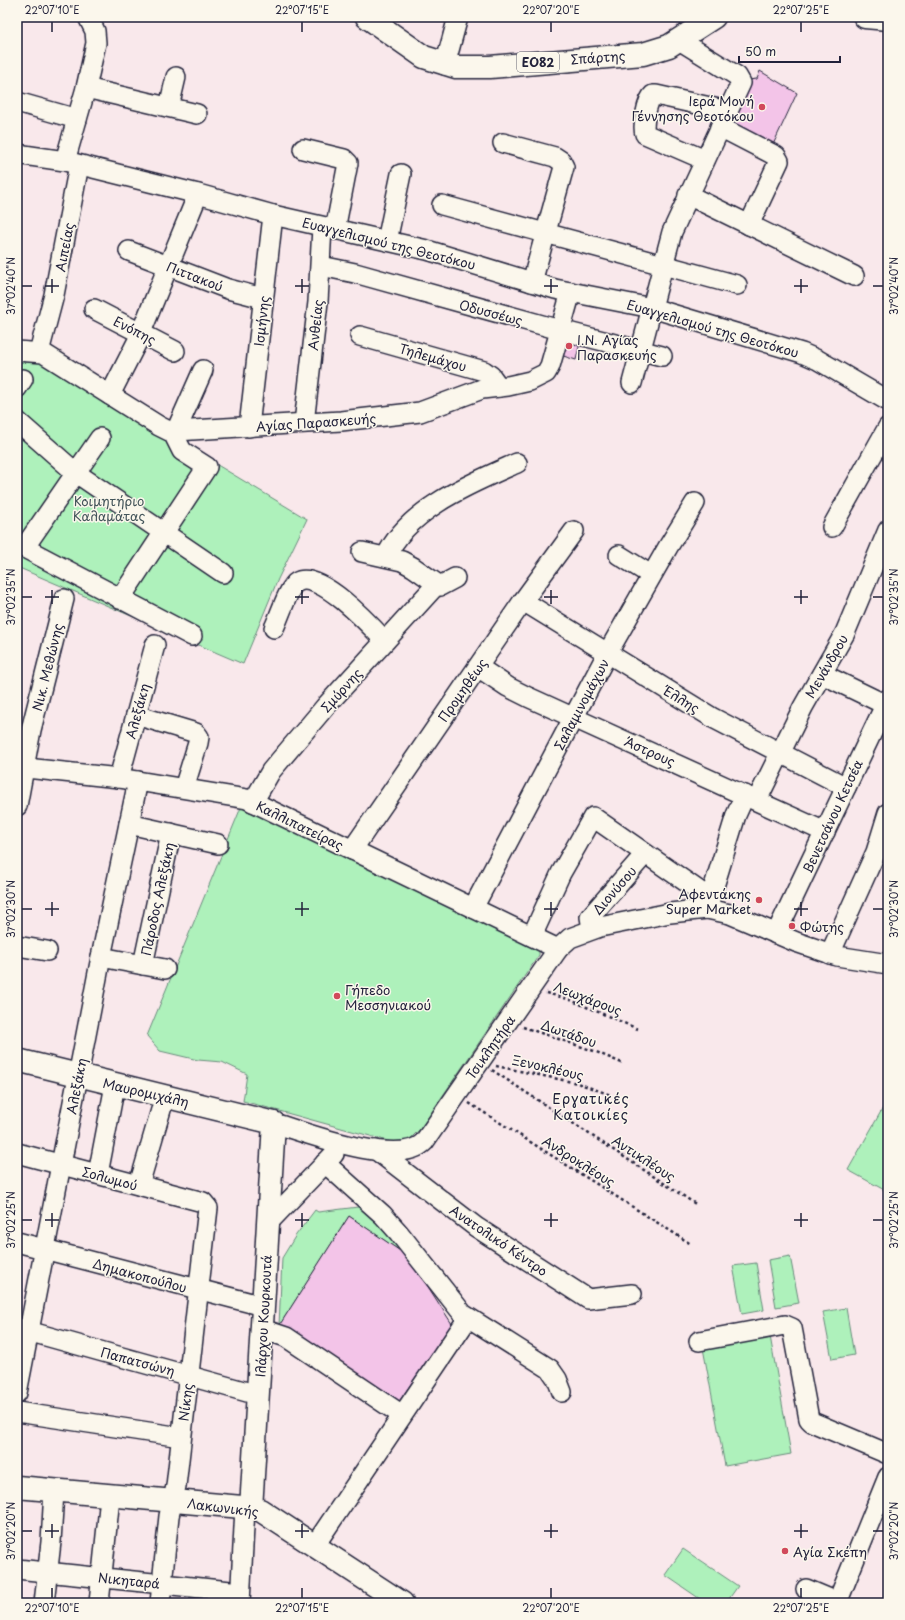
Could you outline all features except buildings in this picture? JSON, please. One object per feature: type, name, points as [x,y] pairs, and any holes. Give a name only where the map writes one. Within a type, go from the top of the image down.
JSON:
[{"type":"main road","name":"Σπάρτης","points":[[367,17],[414,50],[445,65],[456,67],[490,67],[575,58],[633,55],[655,51],[679,40],[714,17]]},
{"type":"main road","points":[[865,17],[888,19]]},
{"type":"main road","name":"Μαυρομιχάλη","points":[[17,1060],[274,1123]]},
{"type":"main road","name":"Ιλάρχου Κουρκουτά","points":[[248,1508],[258,1395],[274,1123]]},
{"type":"main road","name":"Λακωνικής","points":[[17,1487],[248,1508],[263,1512],[402,1603]]},
{"type":"street","name":"Αιπείας","points":[[39,352],[54,295],[77,119],[86,88],[96,39],[95,31],[88,17]]},
{"type":"street","points":[[445,65],[458,17]]},
{"type":"street","points":[[632,383],[672,232],[740,85],[740,79],[679,40]]},
{"type":"street","points":[[169,107],[176,77]]},
{"type":"street","points":[[86,88],[197,114]]},
{"type":"street","points":[[705,160],[645,134],[644,129],[649,100],[653,95],[724,119],[776,156],[779,161],[749,225]]},
{"type":"street","points":[[17,102],[77,119]]},
{"type":"street","points":[[503,143],[554,157],[561,161],[564,167],[532,282]]},
{"type":"street","name":"Ανθείας","points":[[303,149],[344,159],[348,163],[328,229],[321,266],[304,424]]},
{"type":"street","name":"Ευαγγελισμού της Θεοτόκου","points":[[17,154],[72,163],[198,194],[328,229],[458,258],[532,282],[571,292],[652,308],[802,353],[818,360],[888,401]]},
{"type":"street","points":[[387,241],[402,174]]},
{"type":"street","points":[[110,395],[141,332],[198,194]]},
{"type":"street","points":[[688,195],[854,276]]},
{"type":"street","points":[[442,204],[737,284]]},
{"type":"street","name":"Ισμήνης","points":[[249,427],[273,215]]},
{"type":"street","name":"Πιττακού","points":[[129,251],[228,289],[263,298]]},
{"type":"street","name":"Οδυσσέως","points":[[321,266],[355,273],[560,330],[662,356]]},
{"type":"street","name":"Αγίας Παρασκευής","points":[[17,351],[39,352],[159,426],[174,431],[304,424],[420,412],[482,389],[525,382],[546,373],[550,366],[571,292]]},
{"type":"street","name":"Ενόπης","points":[[94,309],[141,332],[175,351]]},
{"type":"street","name":"Τηλεμάχου","points":[[360,336],[484,372],[489,374],[499,387]]},
{"type":"street","points":[[120,598],[207,467],[182,452],[174,431],[203,370]]},
{"type":"street","points":[[17,421],[76,473],[222,572]]},
{"type":"street","points":[[832,527],[888,428]]},
{"type":"street","points":[[100,438],[76,473],[21,546],[192,636]]},
{"type":"street","points":[[386,557],[392,543],[403,531],[435,505],[476,482],[517,463]]},
{"type":"street","name":"Σαλαμινομάχων","points":[[473,908],[607,654],[651,575],[695,504]]},
{"type":"street","name":"Μενάνδρου","points":[[706,909],[736,815],[751,798],[780,753],[803,707],[845,633],[888,530]]},
{"type":"street","name":"Προμηθέως","points":[[352,850],[523,601],[574,531]]},
{"type":"street","points":[[362,552],[386,557],[410,565],[437,584],[444,586],[455,578]]},
{"type":"street","points":[[619,555],[651,575]]},
{"type":"street","points":[[274,628],[294,585],[302,580],[308,581],[330,591],[344,600],[386,641]]},
{"type":"street","name":"Σμύρνης","points":[[253,802],[271,771],[325,707],[437,584]]},
{"type":"street","name":"Νικ. Μεθώνης","points":[[17,806],[20,767],[64,599]]},
{"type":"street","name":"Έλλης","points":[[523,601],[607,654],[709,715],[846,787]]},
{"type":"street","name":"Αλεξάκη","points":[[119,778],[155,645]]},
{"type":"street","name":"Άστρους","points":[[478,667],[508,687],[825,832]]},
{"type":"street","points":[[822,674],[887,703]]},
{"type":"street","name":"Βενετσάνου Κετσέα","points":[[776,934],[887,703]]},
{"type":"street","points":[[136,715],[196,733],[199,738],[198,743],[184,788]]},
{"type":"street","name":"Καλλιπατείρας","points":[[20,767],[119,778],[239,797],[253,802],[558,949]]},
{"type":"street","name":"Αλεξάκη","points":[[17,1392],[23,1329],[45,1250],[101,957],[138,781]]},
{"type":"street","points":[[830,954],[876,852],[888,813]]},
{"type":"street","points":[[532,936],[561,874],[593,817],[702,893],[706,909]]},
{"type":"street","points":[[129,824],[218,844]]},
{"type":"street","name":"Πάροδος Αλεξάκη","points":[[143,965],[171,833]]},
{"type":"street","name":"Διονύσου","points":[[592,929],[590,917],[645,854]]},
{"type":"street","name":"Τσικλητήρα","points":[[376,1150],[404,1151],[416,1149],[420,1146],[558,949],[570,938],[592,929],[670,913],[706,909],[730,914],[776,934],[830,954],[847,959],[888,964]]},
{"type":"street","points":[[17,946],[47,951]]},
{"type":"street","points":[[101,957],[165,969]]},
{"type":"street","points":[[98,1174],[115,1085]]},
{"type":"street","points":[[139,1185],[165,1096]]},
{"type":"street","points":[[274,1123],[344,1144],[376,1150]]},
{"type":"street","points":[[268,1223],[344,1144]]},
{"type":"street","name":"Ανατολικό Κέντρο","points":[[376,1150],[476,1227],[588,1299],[632,1294]]},
{"type":"street","name":"Σολωμού","points":[[17,1153],[203,1202]]},
{"type":"street","points":[[325,1163],[395,1228],[468,1318],[550,1369],[557,1379],[562,1392]]},
{"type":"street","name":"Νίκης","points":[[160,1603],[169,1516],[176,1486],[208,1208],[203,1202]]},
{"type":"street","name":"Δημακοπούλου","points":[[17,1242],[264,1306]]},
{"type":"street","points":[[314,1545],[468,1318]]},
{"type":"street","points":[[699,1341],[785,1325],[792,1328],[809,1419],[812,1422],[888,1454]]},
{"type":"street","name":"Παπατσώνη","points":[[23,1329],[258,1395]]},
{"type":"street","points":[[262,1329],[286,1337],[402,1415]]},
{"type":"street","points":[[17,1412],[181,1437]]},
{"type":"street","points":[[806,1589],[837,1602],[882,1509],[888,1477]]},
{"type":"street","points":[[44,1603],[48,1572],[54,1491]]},
{"type":"street","points":[[100,1603],[110,1496]]},
{"type":"street","points":[[240,1597],[248,1508]]},
{"type":"street","name":"Νικηταρά","points":[[17,1569],[162,1584],[240,1597]]},
{"type":"path","name":"Λεωχάρους","points":[[531,988],[568,999],[638,1029]]},
{"type":"path","name":"Δωτάδου","points":[[507,1022],[594,1051],[624,1064]]},
{"type":"path","name":"Ξενοκλέους","points":[[479,1062],[577,1083],[612,1095]]},
{"type":"path","name":"Αντικλέους","points":[[479,1062],[697,1205]]},
{"type":"path","name":"Ανδροκλέους","points":[[456,1095],[691,1244]]},
{"type":"green space","name":"Κοιμητήριο Καλαμάτας","points":[[17,358],[43,360],[307,519],[278,579],[243,664],[17,567]]},
{"type":"green space","name":"Γήπεδο Μεσσηνιακού","points":[[242,805],[539,949],[539,955],[420,1129],[409,1140],[392,1142],[243,1101],[247,1074],[222,1062],[198,1060],[160,1051],[147,1036]]},
{"type":"green space","points":[[888,1099],[888,1192],[848,1170]]},
{"type":"green space","points":[[366,1206],[409,1257],[349,1216],[279,1326],[282,1258],[296,1235],[315,1210],[318,1212]]},
{"type":"green space","points":[[790,1256],[799,1303],[776,1307],[768,1260]]},
{"type":"green space","points":[[756,1263],[764,1310],[742,1314],[733,1266]]},
{"type":"green space","points":[[846,1308],[854,1355],[832,1359],[823,1312]]},
{"type":"green space","points":[[770,1336],[791,1454],[725,1466],[703,1348]]},
{"type":"green space","points":[[683,1549],[738,1586],[726,1603],[706,1603],[665,1575]]},
{"type":"place","name":"Ιερά Μονή Γέννησης Θεοτόκου","points":[[762,107]]},
{"type":"place","name":"Ι.Ν. Αγίας Παρασκευής","points":[[569,346]]},
{"type":"place","name":"Αφεντάκης Super Market","points":[[759,900]]},
{"type":"place","name":"Φώτης","points":[[792,926]]},
{"type":"place","name":"Γήπεδο Μεσσηνιακού","points":[[337,996]]},
{"type":"place","name":"Αγία Σκέπη","points":[[785,1551]]},
{"type":"district","name":"Εργατικές Κατοικίες","points":[[591,1106]]}]
